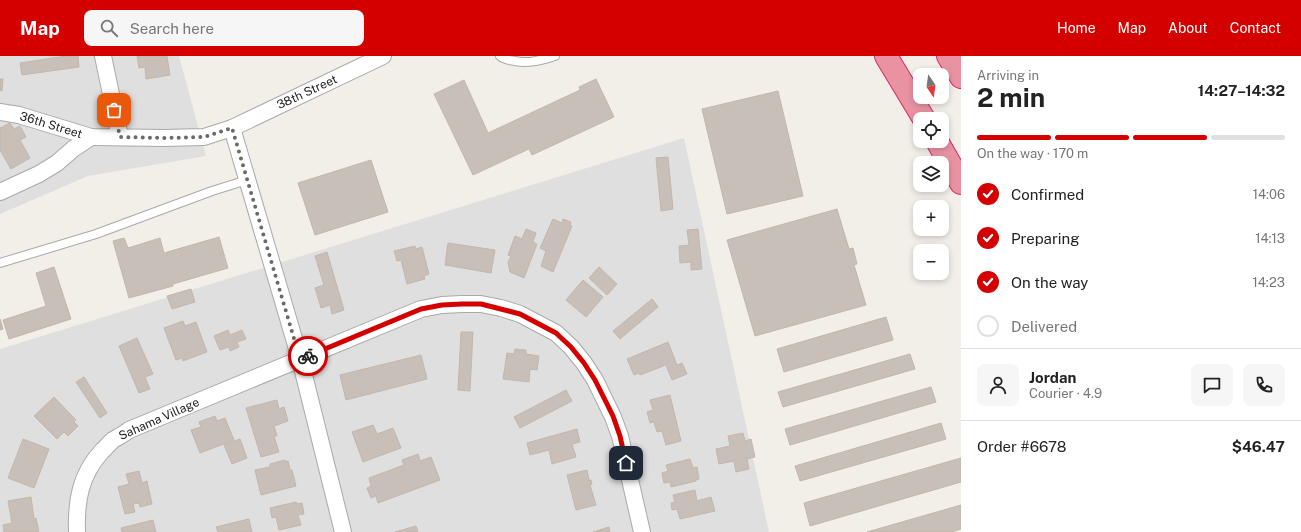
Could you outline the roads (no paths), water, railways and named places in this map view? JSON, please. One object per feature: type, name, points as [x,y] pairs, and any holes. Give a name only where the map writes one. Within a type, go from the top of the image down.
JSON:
[{"type":"highway","points":[[886,56],[920,112]]},
{"type":"highway","points":[[948,56],[961,77]]},
{"type":"highway","points":[[941,148],[961,183]]},
{"type":"street","points":[[103,56],[120,137]]},
{"type":"street","name":"38th Street","points":[[91,137],[204,137],[232,128],[383,56]]},
{"type":"street","name":"36th Street","points":[[0,112],[19,114],[91,137]]},
{"type":"street","points":[[232,128],[300,359],[343,532]]},
{"type":"street","name":"36th Street","points":[[0,192],[51,167],[91,137]]},
{"type":"street","name":"Sahama Village","points":[[77,532],[76,512],[80,492],[87,473],[98,456],[112,441],[129,430],[421,309],[442,305],[462,304],[481,304],[520,314],[556,333],[571,347],[584,363],[595,380],[613,416],[620,436],[642,532]]},
{"type":"lane","points":[[500,56],[504,59],[524,63],[555,56]]},
{"type":"lane","points":[[0,263],[96,234],[212,190],[247,180]]}]
